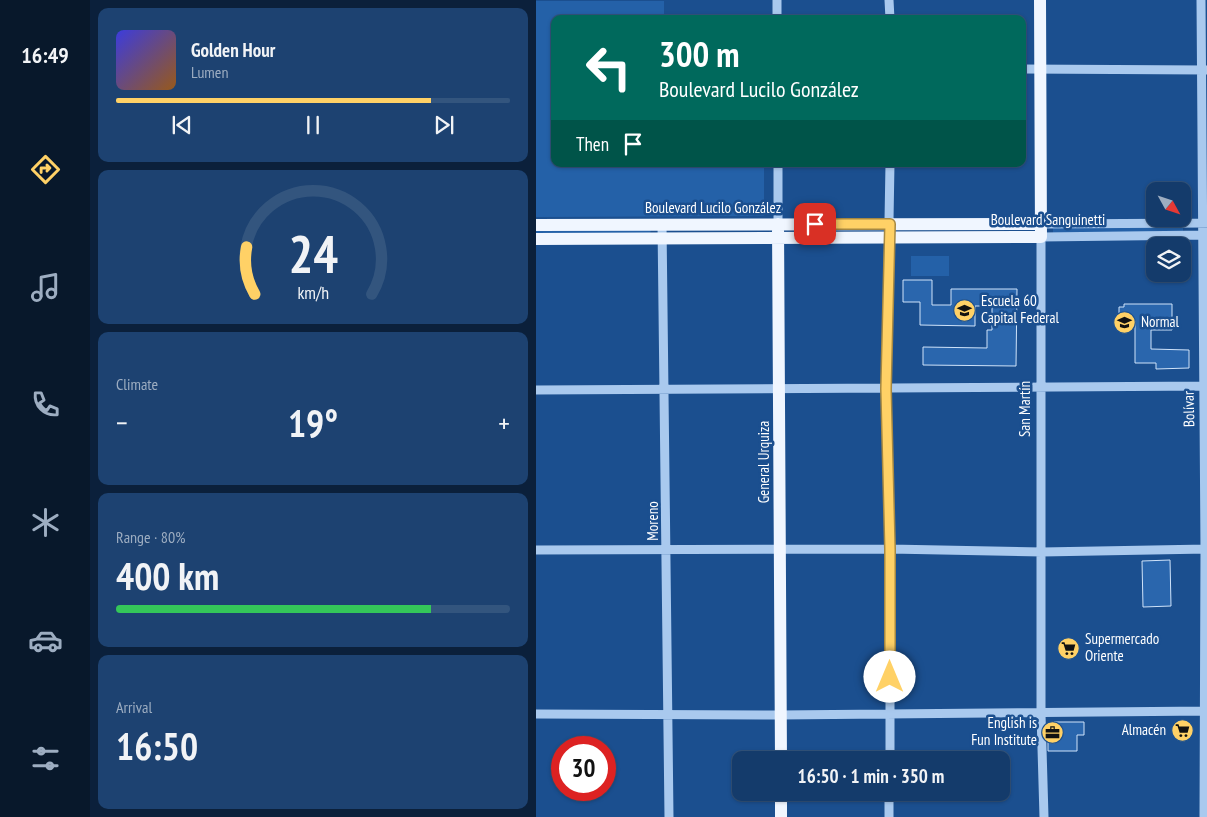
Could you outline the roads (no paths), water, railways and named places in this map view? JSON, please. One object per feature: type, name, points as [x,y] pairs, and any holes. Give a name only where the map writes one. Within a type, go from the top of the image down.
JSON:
[{"type":"main road","name":"San Martín","points":[[1040,0],[1041,230]]},
{"type":"main road","name":"General Urquiza","points":[[778,224],[781,751]]},
{"type":"main road","name":"Boulevard Sanguinetti","points":[[890,224],[1041,230]]},
{"type":"main road","name":"Boulevard Lucilo González","points":[[536,225],[890,224]]},
{"type":"main road","name":"Boulevard Sanguinetti","points":[[890,237],[1041,230]]},
{"type":"main road","name":"Boulevard Lucilo González","points":[[536,240],[890,237]]},
{"type":"main road","points":[[781,801],[781,817]]},
{"type":"street","points":[[776,0],[777,15]]},
{"type":"street","points":[[889,0],[890,15]]},
{"type":"street","name":"Bolívar","points":[[1201,0],[1204,70],[1206,549],[1204,817]]},
{"type":"street","points":[[1026,69],[1204,70]]},
{"type":"street","name":"General Urquiza","points":[[778,167],[778,224]]},
{"type":"street","points":[[890,167],[886,389],[890,549],[890,751]]},
{"type":"street","name":"Boulevard Sanguinetti","points":[[1041,230],[1204,223]]},
{"type":"street","name":"Moreno","points":[[662,224],[666,389],[669,817]]},
{"type":"street","name":"Boulevard Sanguinetti","points":[[1041,230],[1204,235]]},
{"type":"street","name":"San Martín","points":[[1041,230],[1044,817]]},
{"type":"street","points":[[536,390],[1205,386]]},
{"type":"street","points":[[536,550],[890,549],[1042,552],[1206,549]]},
{"type":"street","points":[[536,714],[780,715],[1205,712]]},
{"type":"street","points":[[889,817],[890,801]]},
{"type":"place","name":"Escuela 60 Capital Federal","points":[[965,310]]},
{"type":"place","name":"Normal","points":[[1125,322]]},
{"type":"place","name":"Supermercado Oriente","points":[[1069,648]]},
{"type":"place","name":"Almacén","points":[[1182,730]]},
{"type":"place","name":"English is Fun Institute","points":[[1053,732]]}]
